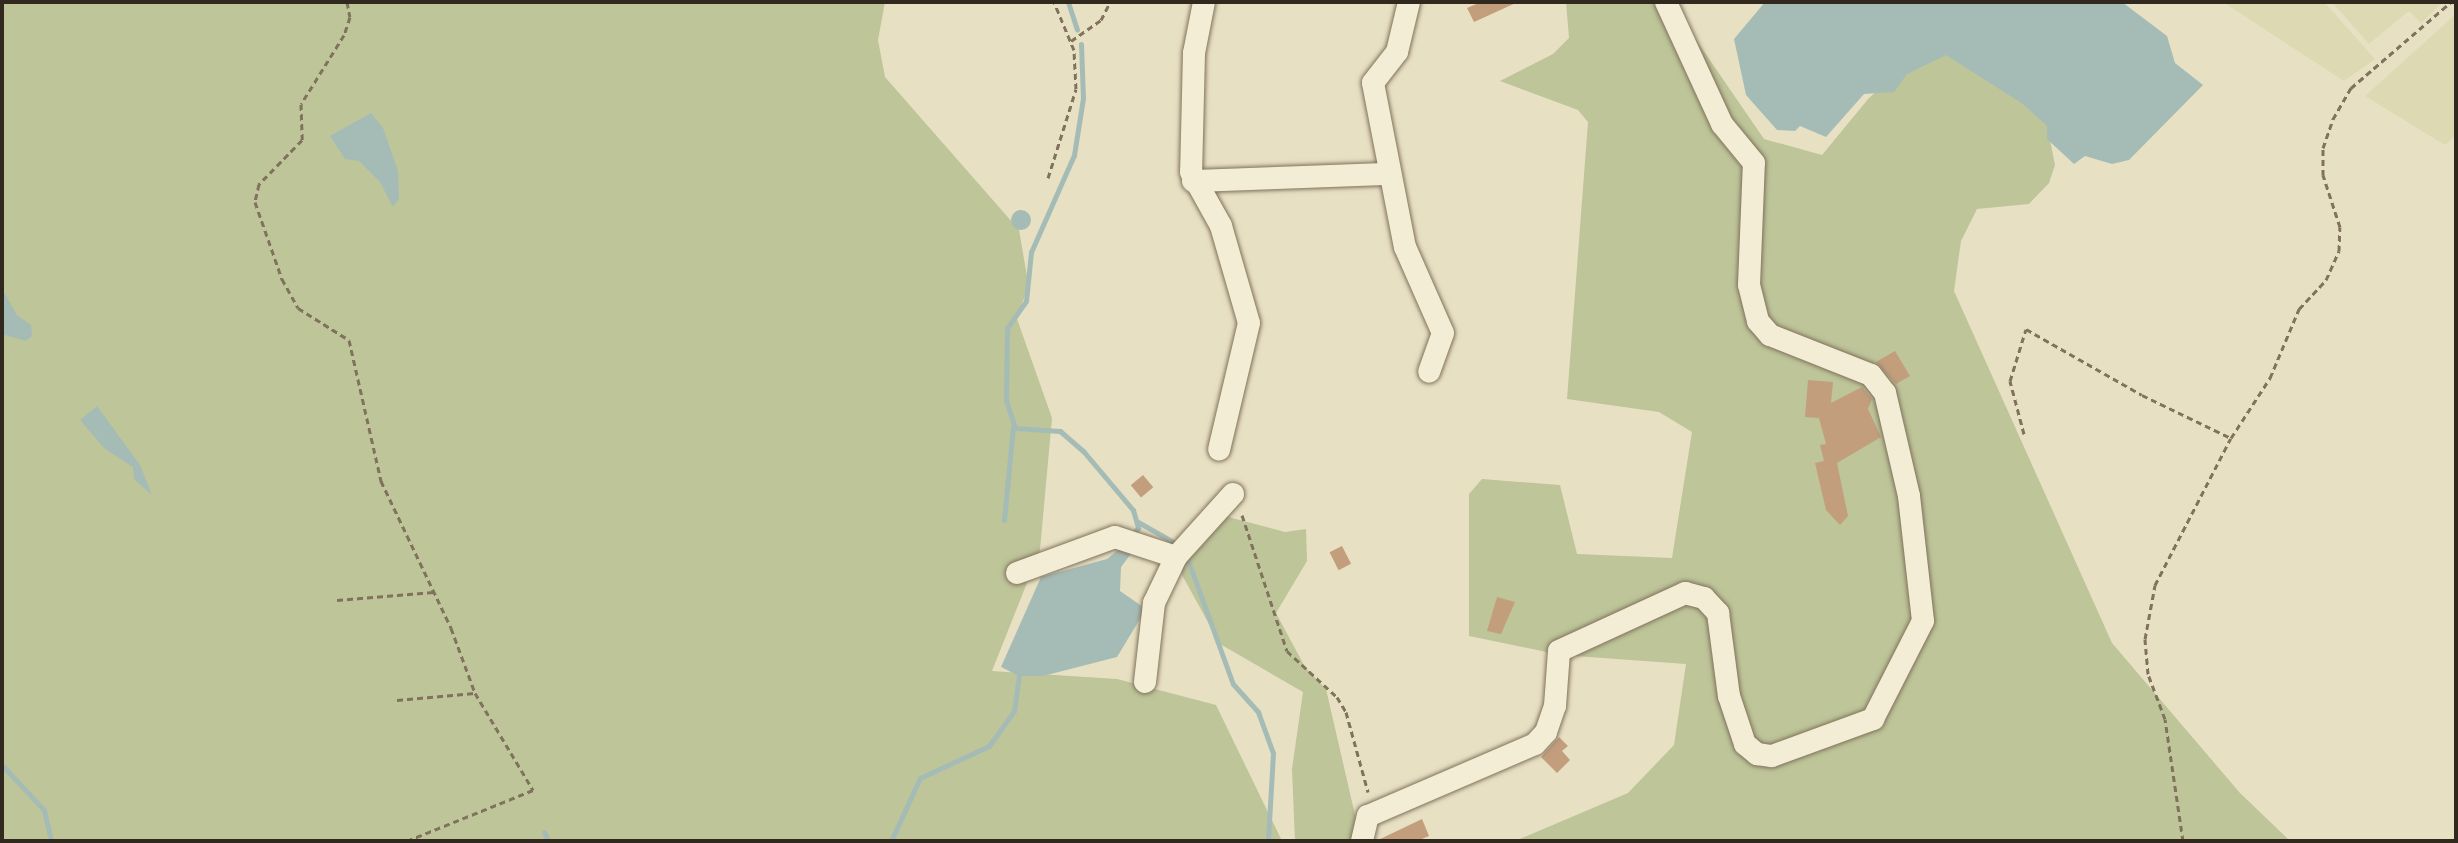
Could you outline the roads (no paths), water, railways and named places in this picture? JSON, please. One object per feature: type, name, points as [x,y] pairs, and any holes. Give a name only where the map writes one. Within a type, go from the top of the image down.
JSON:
[{"type":"street","points":[[1204,2],[1194,53],[1193,181],[1209,196],[1221,226],[1249,323],[1219,450]]},
{"type":"street","points":[[1409,2],[1397,52],[1373,83],[1387,174],[1405,247],[1443,333],[1429,372]]},
{"type":"street","points":[[1362,841],[1368,816],[1535,744],[1546,732],[1555,706],[1559,651],[1685,593],[1704,598],[1718,613],[1729,696],[1745,744],[1757,754],[1772,756],[1873,719],[1923,621],[1926,607],[1909,496],[1885,393],[1871,375],[1770,335],[1758,321],[1749,285],[1754,163],[1722,124],[1666,2]]},
{"type":"street","points":[[1193,181],[1387,174]]},
{"type":"street","points":[[1145,682],[1154,603],[1176,557],[1233,494]]},
{"type":"street","points":[[1017,573],[1115,537],[1176,557]]},
{"type":"water","points":[[1765,2],[2122,2],[2167,36],[2175,63],[2203,85],[2129,160],[2112,164],[2085,156],[2074,164],[2047,139],[2047,126],[2023,104],[1946,55],[1907,74],[1894,92],[1864,94],[1826,137],[1800,126],[1795,131],[1777,130],[1746,95],[1734,39]]},
{"type":"water","points":[[371,113],[383,128],[398,171],[399,199],[393,207],[380,182],[359,161],[345,159],[330,136]]},
{"type":"water","points":[[1021,210],[1028,213],[1031,220],[1028,227],[1021,230],[1014,227],[1011,220],[1014,213]]},
{"type":"water","points":[[2,289],[17,315],[31,325],[32,336],[26,341],[2,334]]},
{"type":"water","points":[[97,406],[140,465],[152,495],[134,479],[133,467],[105,449],[80,420]]},
{"type":"water","points":[[1124,545],[1133,551],[1121,567],[1120,591],[1146,609],[1117,657],[1043,676],[1019,676],[1001,667],[1041,577],[1107,559]]},
{"type":"waterway","points":[[1068,2],[1077,30]]},
{"type":"waterway","points":[[1081,44],[1083,98],[1074,155],[1031,252],[1026,301],[1007,328],[1006,400],[1015,428],[1060,431],[1084,452],[1133,510],[1138,528],[1132,535]]},
{"type":"waterway","points":[[1004,520],[1013,426]]},
{"type":"waterway","points":[[1138,522],[1177,544]]},
{"type":"waterway","points":[[1186,555],[1233,684],[1258,712],[1273,753],[1268,841]]},
{"type":"waterway","points":[[891,841],[920,778],[989,746],[1014,711],[1019,676]]},
{"type":"waterway","points":[[2,765],[44,810],[51,841]]},
{"type":"waterway","points":[[544,832],[548,841]]}]
